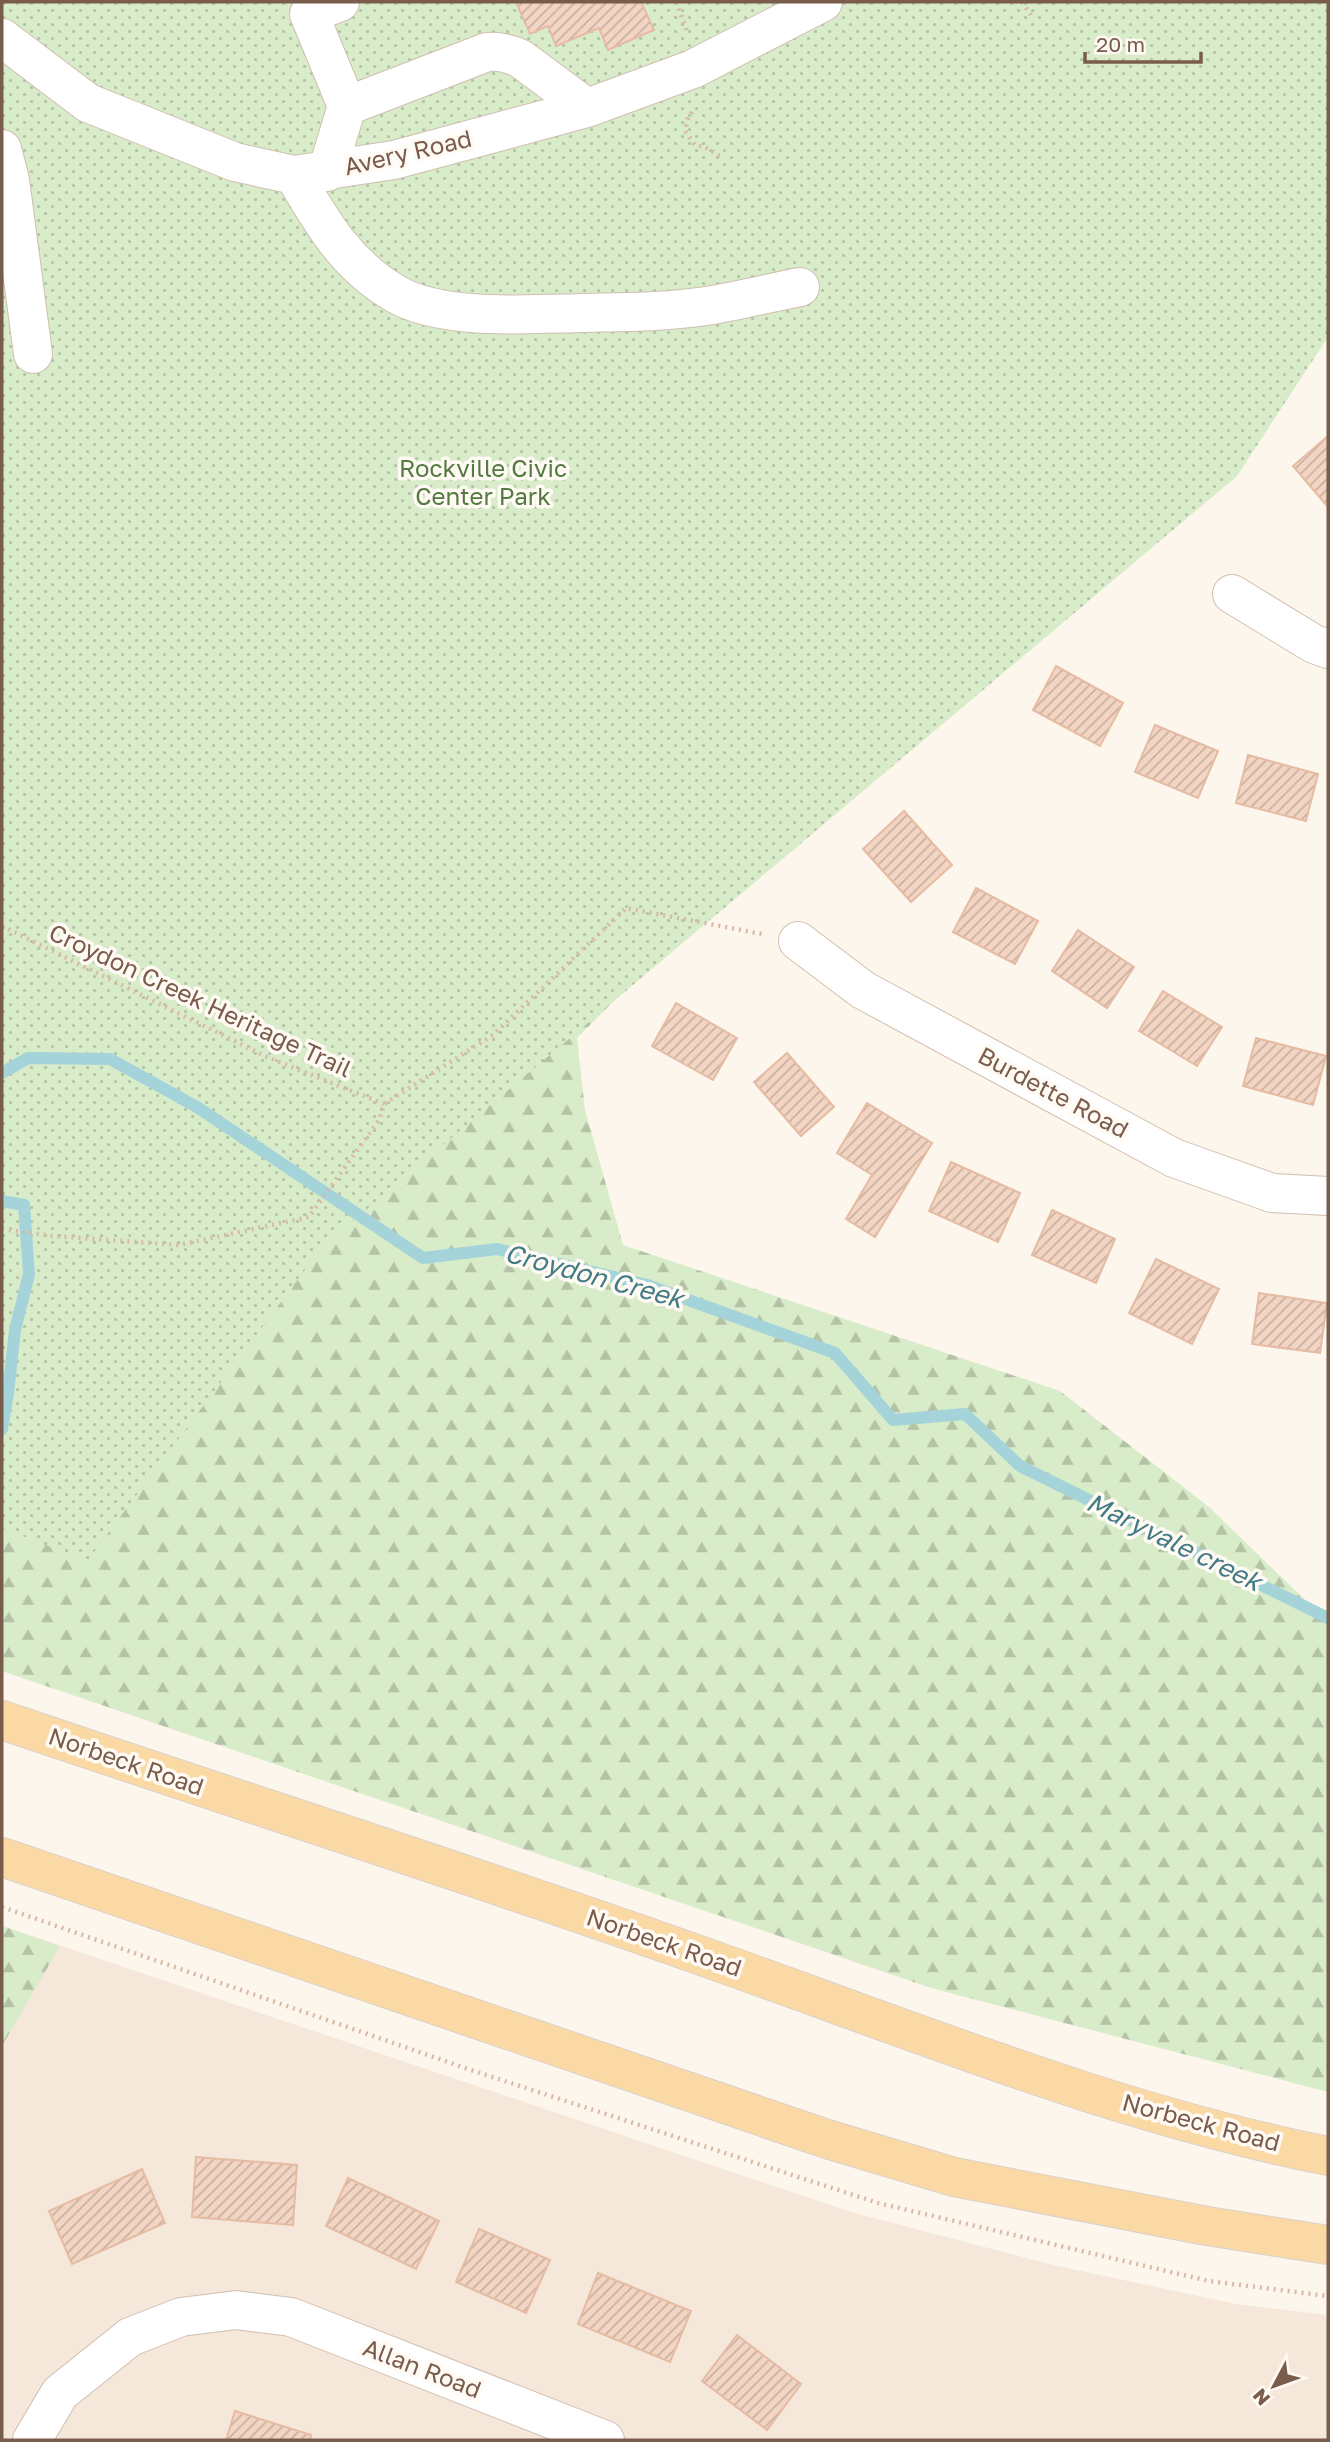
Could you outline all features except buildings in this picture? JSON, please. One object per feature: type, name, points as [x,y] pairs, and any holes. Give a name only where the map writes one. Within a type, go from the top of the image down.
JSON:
[{"type":"main road","name":"Norbeck Road","points":[[2,1720],[724,1963],[1016,2069],[1169,2116],[1274,2145],[1328,2156]]},
{"type":"main road","points":[[2,1857],[827,2139],[954,2177],[1194,2224],[1328,2245]]},
{"type":"street","points":[[340,2],[309,15],[347,106]]},
{"type":"street","name":"Avery Road","points":[[2,38],[88,103],[235,162],[311,174],[394,160],[587,108],[693,69],[822,2]]},
{"type":"street","points":[[587,108],[521,58],[499,51],[487,52],[347,106],[311,174],[318,217],[351,261],[398,295],[417,303],[478,314],[634,312],[706,306],[800,287]]},
{"type":"street","points":[[2,149],[10,180],[33,354]]},
{"type":"street","points":[[1232,594],[1314,644],[1328,649]]},
{"type":"street","name":"Burdette Road","points":[[799,941],[863,990],[1174,1158],[1272,1193],[1328,1196]]},
{"type":"street","name":"Allan Road","points":[[32,2440],[60,2393],[130,2337],[181,2317],[236,2310],[291,2317],[605,2440]]},
{"type":"path","points":[[677,2],[690,38]]},
{"type":"path","points":[[1022,2],[1031,15]]},
{"type":"path","points":[[700,104],[688,118],[685,131],[695,145],[705,147],[720,156]]},
{"type":"path","points":[[2,1228],[53,1236],[179,1245],[309,1217],[379,1120],[384,1104],[494,1035],[626,908],[799,941]]},
{"type":"path","name":"Croydon Creek Heritage Trail","points":[[2,926],[267,1057],[384,1104]]},
{"type":"shaded area","points":[[2,1926],[851,2212],[1053,2265],[1236,2304],[1328,2315],[1328,2440],[2,2440]]},
{"type":"green space","name":"Rockville Civic Center Park","points":[[2,2],[1328,2],[1328,337],[1237,476],[322,1247],[85,1564],[79,1558],[2,1528]]},
{"type":"green space","points":[[724,891],[577,1038],[585,1110],[623,1245],[1060,1391],[1209,1507],[1328,1622],[1328,2092],[931,1988],[2,1671],[2,1026]]},
{"type":"green space","points":[[2,1926],[60,1946],[2,2046]]},
{"type":"waterway","name":"Croydon Creek","points":[[2,1073],[28,1058],[110,1059],[197,1107],[423,1258],[497,1249],[647,1285],[835,1353],[893,1420],[965,1414],[1020,1466],[1328,1618]]},
{"type":"waterway","points":[[2,1201],[24,1205],[29,1274],[15,1330],[2,1429]]},
{"type":"water label","name":"Maryvale creek","points":[[1174,1542]]}]
